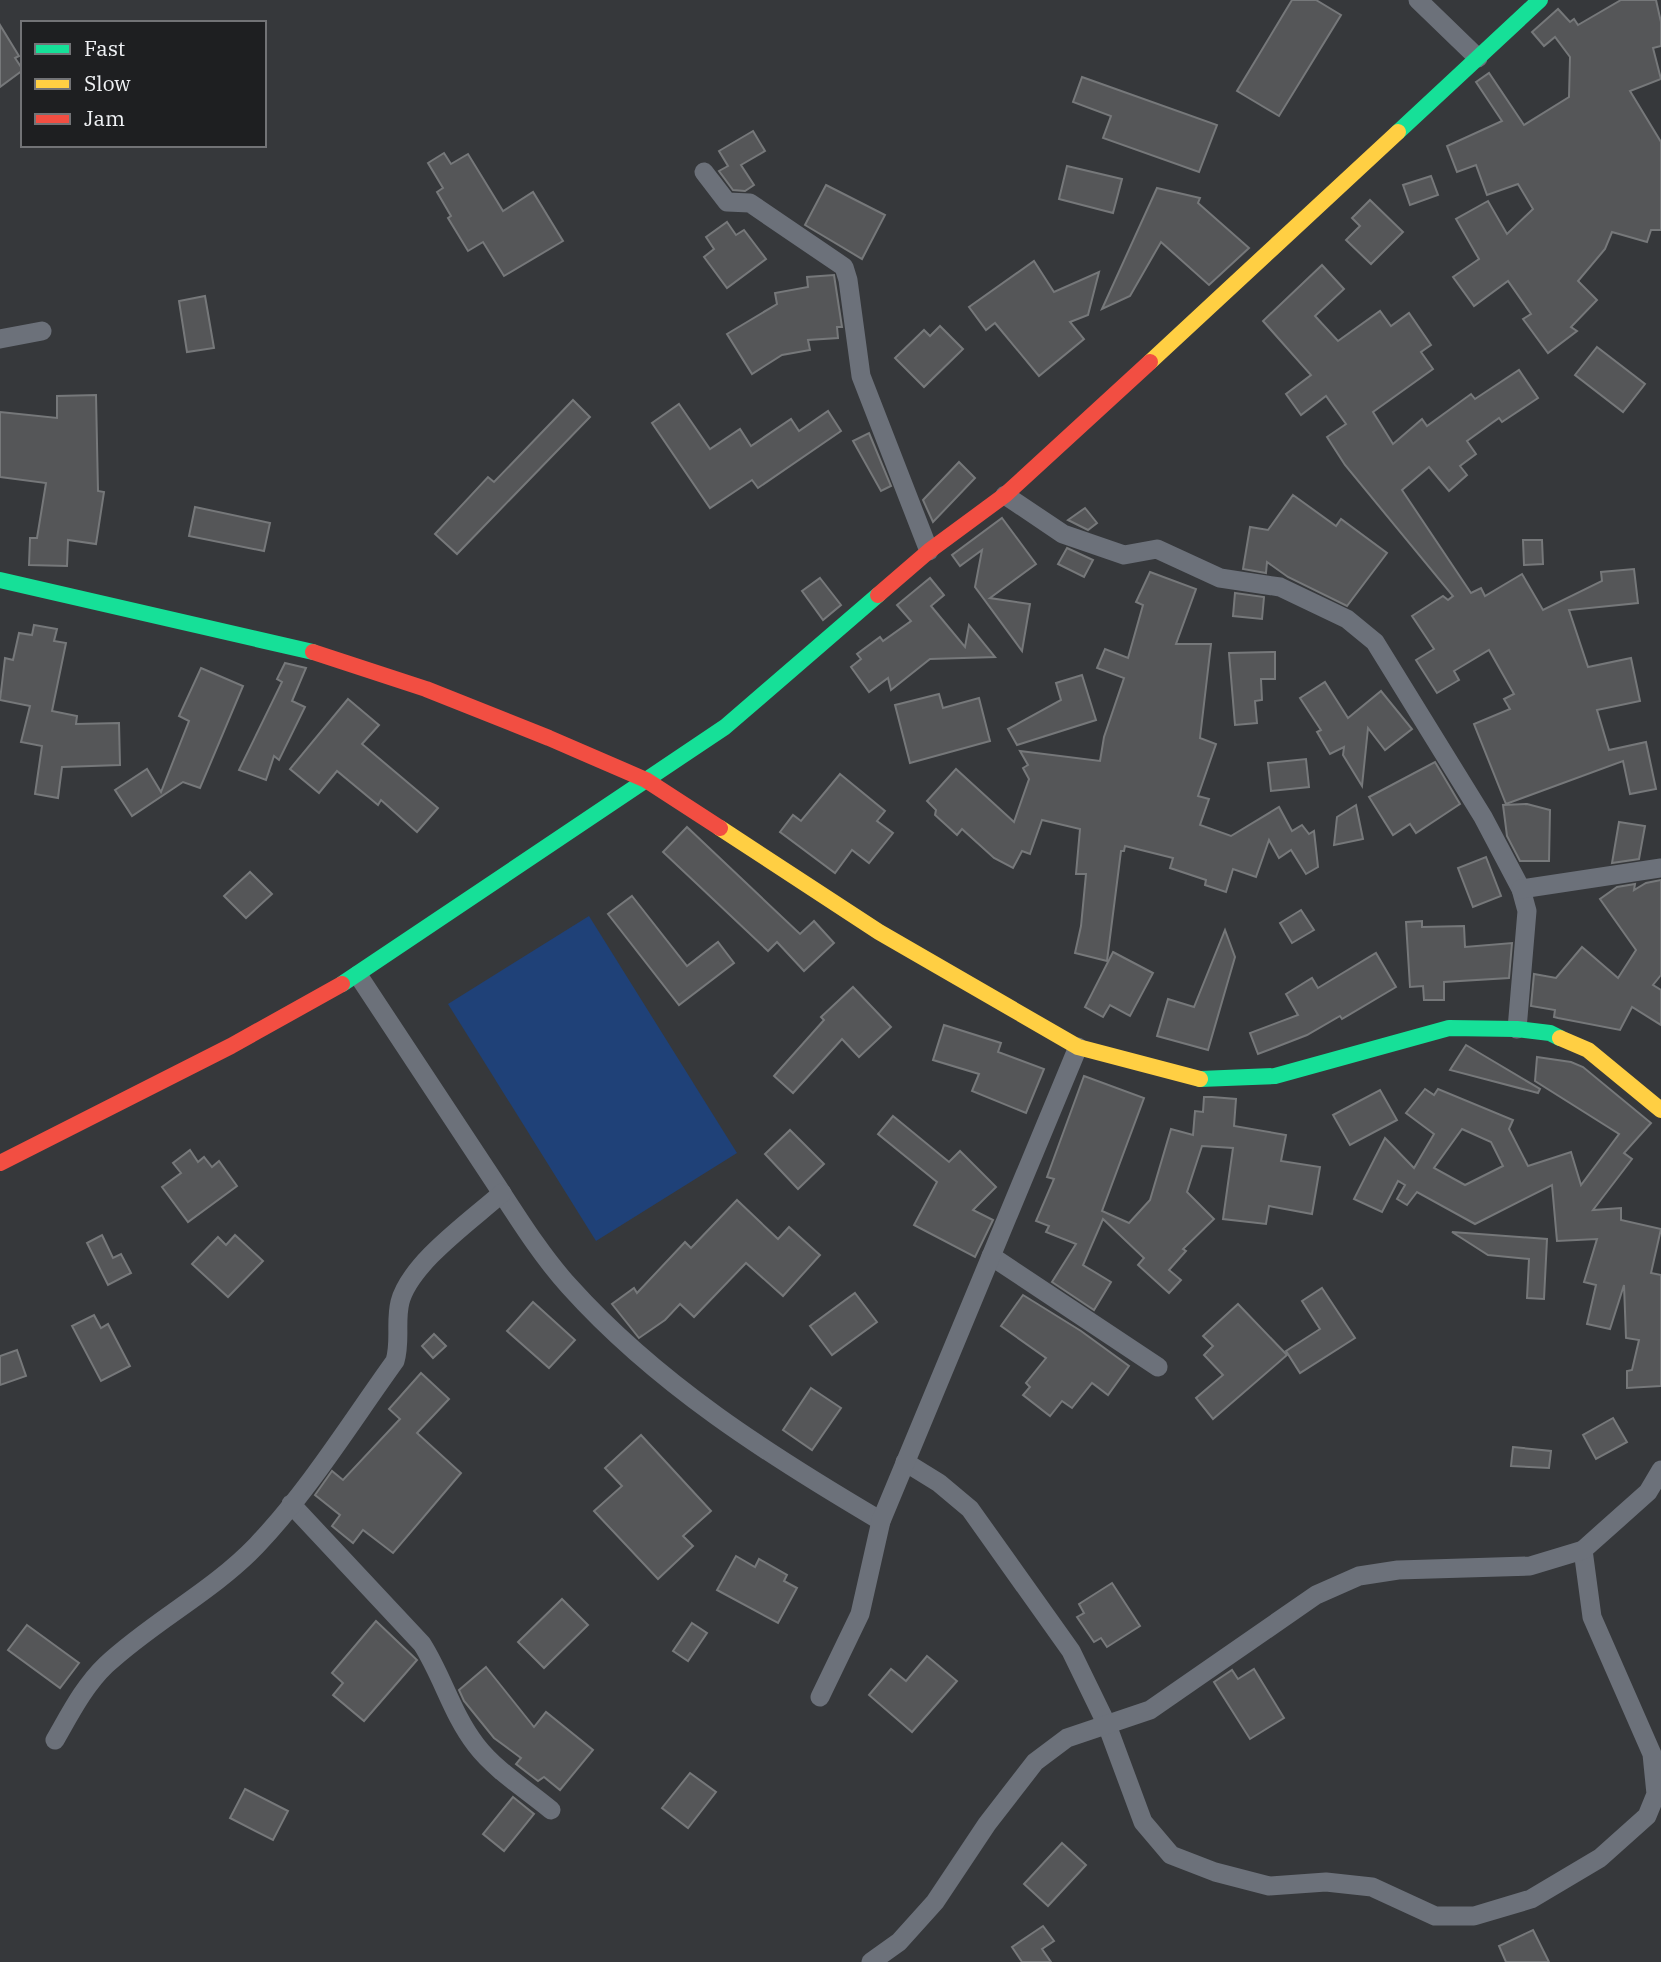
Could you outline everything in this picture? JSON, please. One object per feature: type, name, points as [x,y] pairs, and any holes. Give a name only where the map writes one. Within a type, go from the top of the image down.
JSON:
[{"type":"street","points":[[1418,0],[1478,58]]},
{"type":"street","points":[[0,1163],[231,1046],[358,975],[725,727],[929,551],[1005,495],[1540,0]]},
{"type":"street","points":[[704,172],[727,202],[750,203],[844,267],[861,376],[929,551]]},
{"type":"street","points":[[0,339],[42,331]]},
{"type":"street","points":[[1005,495],[1063,534],[1124,555],[1157,549],[1220,578],[1280,587],[1348,619],[1375,642],[1483,817],[1521,889],[1527,911],[1517,1030]]},
{"type":"street","points":[[0,580],[334,657],[426,689],[646,780],[879,932],[1077,1047],[1206,1081],[1275,1076],[1449,1028],[1550,1033],[1588,1050],[1661,1110]]},
{"type":"street","points":[[1521,889],[1661,868]]},
{"type":"street","points":[[358,975],[502,1193],[567,1285],[624,1342],[715,1416],[775,1458],[881,1521]]},
{"type":"street","points":[[820,1697],[860,1614],[881,1521],[1077,1047]]},
{"type":"street","points":[[55,1740],[87,1687],[105,1666],[139,1637],[217,1582],[257,1545],[291,1504],[395,1361],[400,1344],[400,1301],[407,1286],[421,1266],[502,1193]]},
{"type":"street","points":[[991,1256],[1158,1367]]},
{"type":"street","points":[[905,1462],[939,1483],[970,1509],[1071,1651],[1107,1725],[1143,1822],[1171,1855],[1215,1872],[1269,1886],[1326,1882],[1372,1887],[1435,1916],[1474,1916],[1531,1899],[1600,1858],[1647,1816],[1656,1794],[1652,1754],[1592,1617],[1583,1550]]},
{"type":"street","points":[[871,1962],[899,1942],[935,1902],[987,1824],[1035,1762],[1067,1738],[1150,1710],[1316,1595],[1359,1576],[1398,1570],[1530,1566],[1583,1550],[1648,1492],[1661,1470]]},
{"type":"street","points":[[291,1504],[422,1644],[435,1665],[448,1701],[477,1747],[551,1810]]},
{"type":"shaded area","points":[[589,916],[737,1153],[596,1241],[448,1004]]},
{"type":"building","points":[[1292,0],[1316,0],[1341,15],[1279,116],[1237,91]]},
{"type":"building","points":[[1621,0],[1656,0],[1661,22],[1661,46],[1653,48],[1661,79],[1630,91],[1661,142],[1661,230],[1651,230],[1647,242],[1612,232],[1605,249],[1578,281],[1597,300],[1571,327],[1577,331],[1548,353],[1523,319],[1531,314],[1508,281],[1474,306],[1453,277],[1479,259],[1456,219],[1488,201],[1507,234],[1533,209],[1518,184],[1487,195],[1476,165],[1457,172],[1447,146],[1502,121],[1476,82],[1489,73],[1524,125],[1569,97],[1570,57],[1555,37],[1544,46],[1532,32],[1558,9],[1570,22],[1574,19],[1578,25]]},
{"type":"building","points":[[0,25],[19,56],[15,58],[21,71],[0,87]]},
{"type":"building","points":[[1082,77],[1217,125],[1199,172],[1103,138],[1111,116],[1073,102]]},
{"type":"building","points":[[753,131],[765,151],[741,165],[754,185],[745,191],[733,190],[719,171],[728,166],[719,151]]},
{"type":"building","points":[[444,153],[451,164],[468,154],[503,211],[533,192],[563,241],[504,276],[483,242],[468,251],[448,218],[451,216],[437,192],[443,188],[428,163]]},
{"type":"building","points":[[1067,166],[1122,179],[1113,213],[1059,199]]},
{"type":"building","points":[[1431,176],[1438,195],[1410,205],[1403,185]]},
{"type":"building","points":[[826,185],[885,215],[862,259],[805,225]]},
{"type":"building","points":[[1157,188],[1200,198],[1198,203],[1249,248],[1209,285],[1161,242],[1130,296],[1102,309]]},
{"type":"building","points":[[1370,200],[1403,232],[1371,264],[1346,240],[1360,226],[1352,218]]},
{"type":"building","points":[[727,222],[736,235],[744,230],[766,259],[727,288],[704,257],[714,249],[706,237]]},
{"type":"building","points":[[1034,261],[1054,292],[1099,272],[1088,315],[1070,322],[1084,339],[1039,376],[995,323],[986,330],[969,307]]},
{"type":"building","points":[[1322,265],[1344,289],[1315,316],[1338,341],[1380,311],[1391,326],[1409,313],[1431,345],[1421,352],[1433,369],[1373,412],[1393,444],[1422,419],[1427,426],[1471,394],[1475,399],[1519,370],[1538,398],[1502,422],[1499,418],[1467,441],[1476,454],[1460,466],[1467,475],[1449,491],[1429,467],[1402,490],[1471,593],[1481,588],[1485,596],[1522,574],[1543,610],[1602,581],[1601,572],[1634,569],[1638,603],[1569,610],[1588,667],[1631,658],[1640,701],[1597,710],[1609,750],[1646,742],[1656,789],[1630,794],[1623,761],[1506,804],[1474,724],[1510,709],[1504,699],[1514,694],[1489,650],[1454,671],[1459,680],[1437,693],[1416,660],[1434,649],[1412,616],[1443,596],[1448,600],[1453,596],[1345,465],[1327,437],[1346,424],[1326,396],[1301,415],[1286,394],[1311,375],[1263,321]]},
{"type":"building","points":[[834,275],[842,327],[837,327],[838,338],[808,340],[810,350],[782,355],[752,374],[727,334],[777,304],[775,293],[808,287],[807,277]]},
{"type":"building","points":[[205,296],[214,348],[187,352],[179,301]]},
{"type":"building","points":[[940,326],[963,349],[924,387],[895,358],[924,330],[930,336]]},
{"type":"building","points":[[1597,347],[1645,384],[1623,412],[1575,375]]},
{"type":"building","points":[[96,395],[98,491],[104,492],[96,544],[68,540],[67,566],[29,565],[30,538],[37,538],[46,483],[0,477],[0,412],[57,418],[57,396]]},
{"type":"building","points":[[573,400],[590,417],[457,554],[435,534],[488,477],[494,482]]},
{"type":"building","points":[[679,404],[710,449],[740,429],[751,446],[791,419],[799,431],[828,411],[841,431],[758,488],[752,480],[710,508],[652,423]]},
{"type":"building","points":[[869,433],[891,486],[881,491],[853,441]]},
{"type":"building","points":[[959,462],[975,478],[933,522],[923,500]]},
{"type":"building","points":[[1293,495],[1336,526],[1341,519],[1387,553],[1347,606],[1288,577],[1267,562],[1266,573],[1243,569],[1250,527],[1268,530]]},
{"type":"building","points":[[195,507],[270,523],[264,551],[189,536]]},
{"type":"building","points":[[1085,508],[1097,523],[1088,530],[1068,520]]},
{"type":"building","points":[[1002,518],[1036,564],[990,598],[1030,604],[1022,651],[975,587],[982,550],[960,566],[952,555]]},
{"type":"building","points":[[1523,540],[1542,540],[1543,564],[1524,565]]},
{"type":"building","points":[[1067,548],[1093,560],[1084,577],[1058,564]]},
{"type":"building","points":[[1150,572],[1196,589],[1176,644],[1211,644],[1200,738],[1216,744],[1198,796],[1209,799],[1200,825],[1231,836],[1279,807],[1292,831],[1302,825],[1309,834],[1314,831],[1318,867],[1306,874],[1291,850],[1279,858],[1269,840],[1256,877],[1233,869],[1226,892],[1205,885],[1206,880],[1170,868],[1173,858],[1125,846],[1124,851],[1121,851],[1107,961],[1075,953],[1081,926],[1086,874],[1076,874],[1080,829],[1042,820],[1030,854],[1022,851],[1013,868],[994,858],[962,829],[957,835],[935,815],[936,810],[927,801],[956,769],[1014,822],[1029,779],[1023,768],[1028,765],[1020,751],[1100,761],[1104,737],[1124,678],[1097,668],[1105,649],[1128,658],[1143,605],[1136,602]]},
{"type":"building","points":[[820,578],[841,605],[823,620],[802,591]]},
{"type":"building","points":[[930,578],[944,595],[931,606],[965,647],[969,625],[995,657],[930,659],[891,690],[888,678],[869,692],[851,667],[861,659],[857,654],[880,637],[883,641],[911,621],[897,605]]},
{"type":"building","points":[[1235,593],[1264,597],[1262,619],[1233,616]]},
{"type":"building","points":[[34,625],[57,629],[54,641],[66,643],[52,711],[77,716],[76,724],[119,723],[120,765],[62,767],[58,798],[35,794],[42,746],[21,742],[30,706],[0,700],[5,658],[13,660],[19,633],[32,635]]},
{"type":"building","points":[[1275,652],[1275,679],[1261,679],[1262,700],[1255,701],[1257,723],[1235,725],[1229,653]]},
{"type":"building","points":[[285,663],[306,668],[292,701],[305,707],[279,760],[274,756],[266,780],[239,770],[282,682],[277,679]]},
{"type":"building","points":[[201,668],[243,686],[200,788],[183,782],[132,816],[115,790],[147,769],[161,792],[189,721],[179,716]]},
{"type":"building","points":[[1082,675],[1096,720],[1017,745],[1008,729],[1061,700],[1056,683]]},
{"type":"building","points":[[1325,682],[1348,718],[1381,691],[1412,729],[1385,750],[1368,728],[1362,786],[1343,755],[1344,747],[1330,754],[1317,732],[1321,730],[1300,698]]},
{"type":"building","points":[[939,694],[943,708],[979,698],[990,741],[910,763],[895,705]]},
{"type":"building","points":[[348,699],[379,725],[362,744],[438,808],[417,832],[381,800],[378,805],[337,771],[319,793],[290,769]]},
{"type":"building","points":[[1306,759],[1309,787],[1271,791],[1268,763]]},
{"type":"building","points":[[1435,762],[1460,804],[1416,833],[1410,824],[1393,835],[1369,797]]},
{"type":"building","points":[[840,774],[885,811],[877,821],[893,833],[869,863],[852,850],[835,873],[780,832],[793,815],[801,821]]},
{"type":"building","points":[[1527,804],[1550,810],[1549,861],[1520,861],[1507,836],[1503,805]]},
{"type":"building","points":[[1356,805],[1363,839],[1334,845],[1337,817]]},
{"type":"building","points":[[1619,822],[1645,826],[1639,859],[1612,863]]},
{"type":"building","points":[[687,827],[800,934],[814,921],[834,943],[804,971],[777,942],[768,951],[663,852]]},
{"type":"building","points":[[1486,857],[1501,896],[1473,907],[1458,868]]},
{"type":"building","points":[[250,872],[272,894],[246,918],[224,896]]},
{"type":"building","points":[[1661,880],[1661,975],[1653,985],[1661,990],[1661,1025],[1632,1007],[1620,1030],[1554,1017],[1555,1010],[1531,1006],[1534,974],[1556,978],[1582,947],[1618,978],[1636,950],[1600,899],[1617,887],[1635,884],[1634,890],[1646,883]]},
{"type":"building","points":[[632,896],[687,966],[718,942],[734,963],[679,1005],[608,914]]},
{"type":"building","points":[[1301,910],[1314,930],[1292,943],[1280,923]]},
{"type":"building","points":[[1422,921],[1422,927],[1464,926],[1465,947],[1512,943],[1509,978],[1444,982],[1444,1000],[1424,1000],[1423,986],[1410,987],[1406,922]]},
{"type":"building","points":[[1225,930],[1235,957],[1208,1050],[1157,1036],[1168,999],[1194,1007]]},
{"type":"building","points":[[1113,952],[1153,973],[1130,1016],[1110,1005],[1103,1017],[1085,1007]]},
{"type":"building","points":[[1376,953],[1396,987],[1342,1019],[1340,1016],[1307,1035],[1258,1054],[1250,1033],[1298,1015],[1286,994],[1312,978],[1318,988]]},
{"type":"building","points":[[853,987],[891,1027],[859,1057],[842,1039],[793,1093],[774,1076],[824,1020],[821,1017]]},
{"type":"building","points":[[944,1025],[1001,1043],[998,1052],[1044,1069],[1026,1113],[972,1091],[979,1074],[933,1060]]},
{"type":"building","points":[[1466,1045],[1540,1089],[1538,1093],[1450,1070]]},
{"type":"building","points":[[1537,1057],[1571,1062],[1583,1067],[1651,1123],[1624,1153],[1632,1159],[1593,1210],[1621,1208],[1621,1220],[1661,1229],[1651,1273],[1661,1275],[1661,1386],[1627,1388],[1627,1371],[1632,1370],[1639,1340],[1626,1338],[1624,1285],[1610,1329],[1587,1324],[1596,1285],[1584,1282],[1597,1239],[1557,1241],[1552,1185],[1475,1224],[1417,1192],[1407,1205],[1397,1199],[1405,1185],[1398,1181],[1382,1212],[1354,1199],[1385,1138],[1414,1168],[1434,1134],[1406,1113],[1425,1089],[1434,1095],[1438,1089],[1513,1120],[1509,1129],[1528,1166],[1571,1152],[1581,1185],[1619,1134],[1535,1081]],"holes":[[[1462,1129],[1491,1142],[1503,1166],[1465,1185],[1434,1168]]]},
{"type":"building","points":[[1084,1076],[1144,1098],[1102,1211],[1129,1223],[1150,1200],[1171,1129],[1193,1135],[1195,1111],[1203,1112],[1204,1097],[1212,1097],[1236,1099],[1234,1126],[1286,1135],[1281,1161],[1320,1167],[1312,1214],[1269,1206],[1266,1224],[1223,1219],[1233,1148],[1202,1146],[1187,1192],[1214,1219],[1183,1249],[1186,1251],[1169,1270],[1181,1280],[1169,1293],[1138,1265],[1144,1258],[1103,1219],[1083,1265],[1111,1282],[1094,1310],[1052,1282],[1076,1244],[1046,1232],[1049,1226],[1036,1221],[1054,1179],[1047,1177]]},
{"type":"building","points":[[1380,1090],[1397,1120],[1350,1145],[1333,1115]]},
{"type":"building","points":[[893,1116],[949,1162],[960,1151],[996,1187],[973,1210],[993,1220],[975,1257],[914,1225],[937,1182],[878,1134]]},
{"type":"building","points":[[790,1130],[824,1164],[798,1189],[765,1154]]},
{"type":"building","points":[[190,1150],[198,1162],[204,1157],[212,1167],[219,1161],[237,1186],[188,1222],[162,1187],[181,1173],[173,1163]]},
{"type":"building","points":[[737,1200],[778,1239],[789,1227],[820,1255],[783,1296],[746,1263],[694,1317],[680,1304],[665,1320],[639,1338],[612,1304],[634,1288],[637,1293],[685,1242],[691,1248]]},
{"type":"building","points":[[1452,1232],[1547,1239],[1544,1299],[1527,1298],[1529,1259],[1488,1255]]},
{"type":"building","points":[[102,1235],[113,1258],[121,1254],[131,1273],[108,1285],[87,1243]]},
{"type":"building","points":[[235,1235],[263,1261],[228,1297],[192,1264],[218,1237],[226,1245]]},
{"type":"building","points":[[1322,1288],[1355,1338],[1300,1373],[1286,1351],[1320,1329],[1302,1301]]},
{"type":"building","points":[[855,1293],[877,1322],[832,1355],[810,1326]]},
{"type":"building","points":[[1023,1295],[1081,1331],[1129,1366],[1108,1395],[1092,1383],[1072,1408],[1062,1401],[1050,1416],[1023,1395],[1030,1387],[1026,1383],[1046,1358],[1001,1326]]},
{"type":"building","points":[[533,1302],[575,1340],[549,1368],[507,1331]]},
{"type":"building","points":[[1238,1304],[1287,1355],[1213,1419],[1196,1398],[1223,1375],[1204,1355],[1213,1346],[1203,1336]]},
{"type":"building","points":[[94,1315],[101,1328],[108,1324],[130,1366],[101,1381],[72,1326]]},
{"type":"building","points":[[434,1334],[446,1346],[433,1358],[422,1346]]},
{"type":"building","points":[[17,1350],[26,1376],[0,1385],[0,1356]]},
{"type":"building","points":[[421,1373],[449,1399],[417,1433],[461,1473],[393,1553],[363,1530],[353,1543],[332,1526],[340,1515],[315,1495],[332,1471],[343,1480],[400,1419],[389,1409]]},
{"type":"building","points":[[811,1388],[841,1408],[812,1450],[783,1430]]},
{"type":"building","points":[[1613,1418],[1627,1442],[1596,1459],[1583,1435]]},
{"type":"building","points":[[641,1435],[711,1511],[683,1536],[693,1546],[658,1579],[594,1511],[622,1486],[605,1468]]},
{"type":"building","points":[[1513,1447],[1551,1451],[1549,1468],[1511,1466]]},
{"type":"building","points":[[736,1556],[755,1567],[759,1559],[787,1575],[784,1581],[797,1588],[778,1623],[717,1590]]},
{"type":"building","points":[[1112,1583],[1140,1626],[1107,1647],[1101,1638],[1094,1642],[1077,1617],[1084,1613],[1079,1604]]},
{"type":"building","points":[[562,1599],[588,1625],[544,1668],[518,1642]]},
{"type":"building","points":[[376,1621],[417,1660],[364,1721],[333,1695],[343,1683],[332,1673]]},
{"type":"building","points":[[692,1623],[707,1633],[688,1661],[673,1651]]},
{"type":"building","points":[[27,1625],[79,1663],[60,1688],[8,1650]]},
{"type":"building","points":[[927,1656],[957,1681],[912,1732],[869,1695],[891,1669],[906,1681]]},
{"type":"building","points":[[486,1667],[534,1727],[546,1712],[593,1750],[560,1790],[544,1777],[538,1781],[516,1764],[521,1758],[494,1738],[464,1701],[459,1690]]},
{"type":"building","points":[[1254,1669],[1284,1718],[1250,1739],[1214,1682],[1232,1670],[1238,1679]]},
{"type":"building","points":[[690,1773],[716,1792],[688,1828],[662,1808]]},
{"type":"building","points":[[245,1789],[288,1811],[273,1840],[230,1818]]},
{"type":"building","points":[[513,1797],[534,1814],[504,1851],[483,1834]]},
{"type":"building","points":[[1062,1843],[1086,1865],[1048,1906],[1024,1884]]},
{"type":"building","points":[[1043,1926],[1054,1941],[1042,1949],[1051,1962],[1022,1962],[1012,1947]]},
{"type":"building","points":[[1533,1930],[1549,1962],[1506,1962],[1499,1946]]},
{"type":"traffic: fast","points":[[1398,132],[1540,0]]},
{"type":"traffic: fast","points":[[0,580],[313,652]]},
{"type":"traffic: fast","points":[[342,984],[725,727],[878,595]]},
{"type":"traffic: fast","points":[[1200,1079],[1275,1076],[1449,1028],[1517,1029],[1550,1033],[1560,1038]]},
{"type":"traffic: slow","points":[[1150,362],[1398,132]]},
{"type":"traffic: slow","points":[[720,828],[879,932],[1078,1047],[1200,1079]]},
{"type":"traffic: slow","points":[[1560,1038],[1588,1050],[1661,1110]]},
{"type":"traffic: jam","points":[[878,595],[929,551],[1005,495],[1150,362]]},
{"type":"traffic: jam","points":[[313,652],[426,689],[549,738],[646,780],[720,828]]},
{"type":"traffic: jam","points":[[0,1163],[231,1046],[342,984]]}]
